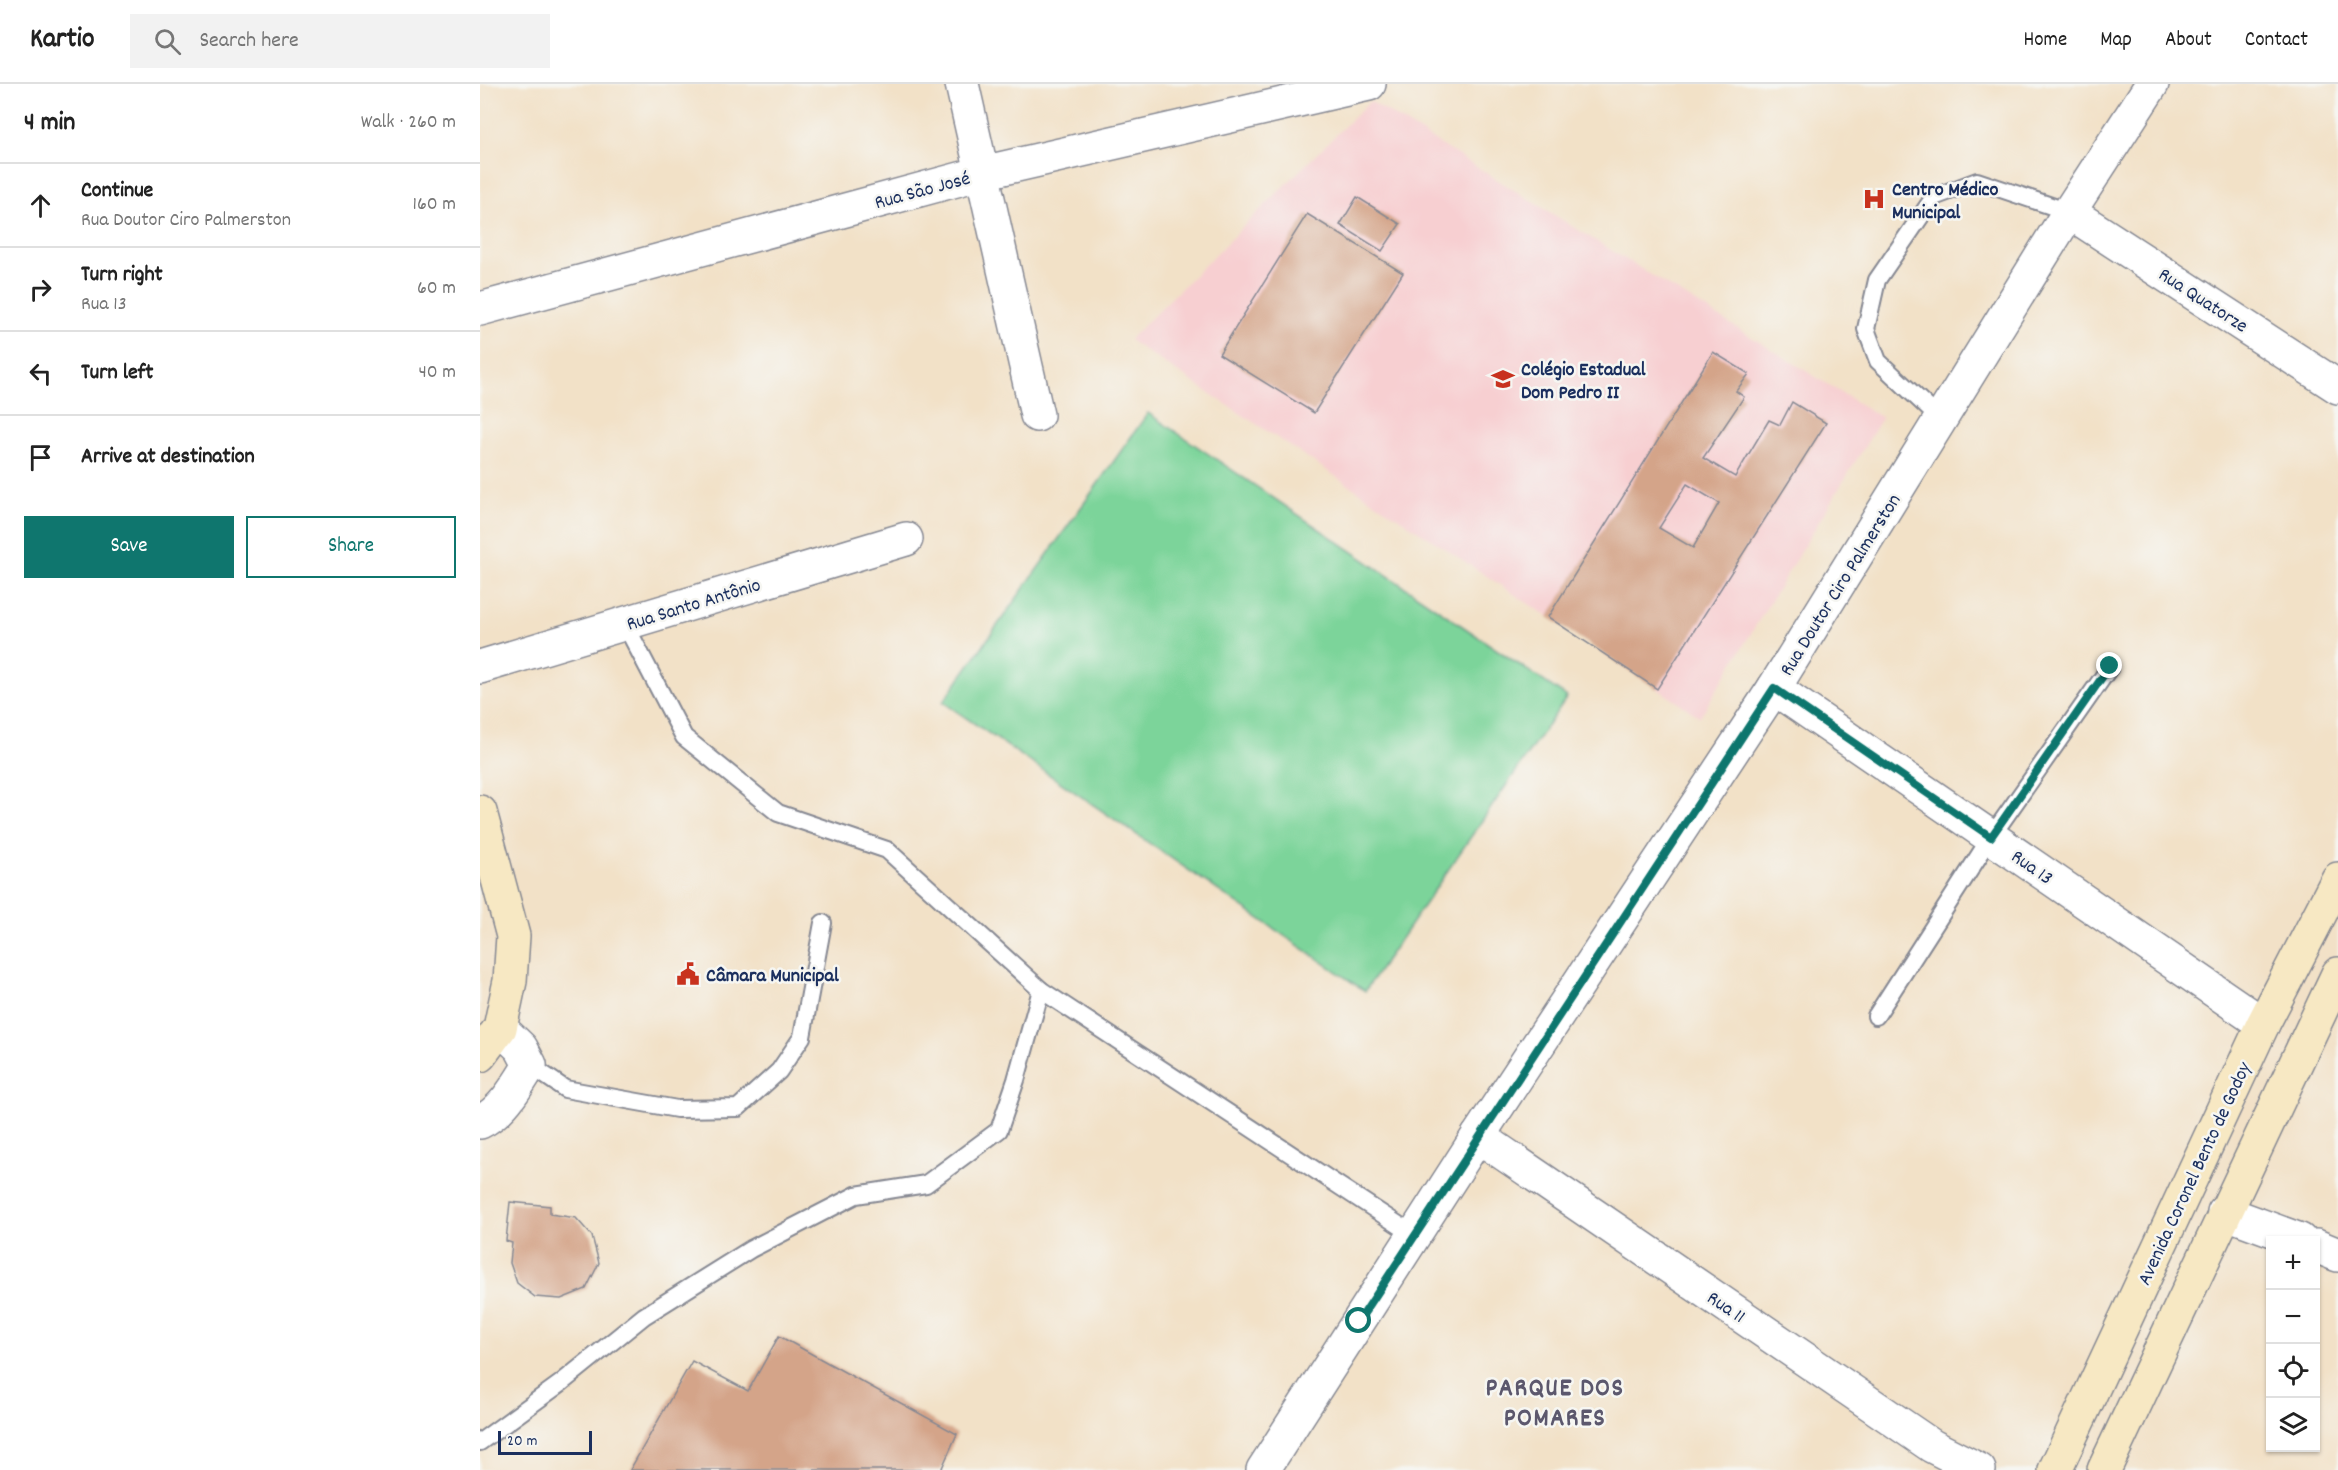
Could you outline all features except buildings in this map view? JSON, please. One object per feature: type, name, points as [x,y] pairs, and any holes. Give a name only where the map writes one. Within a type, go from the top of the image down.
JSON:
[{"type":"main road","points":[[480,812],[513,936],[510,981],[500,1028],[480,1055]]},
{"type":"main road","name":"Avenida Coronel Bento de Godoy","points":[[2055,1470],[2263,1024],[2338,879]]},
{"type":"main road","points":[[2104,1470],[2338,974]]},
{"type":"street","points":[[963,84],[1037,415]]},
{"type":"street","name":"Rua São José","points":[[480,309],[982,173],[1369,84]]},
{"type":"street","name":"Rua Doutor Ciro Palmerston","points":[[1263,1470],[1478,1136],[1774,688],[2069,212],[2152,84]]},
{"type":"street","name":"Rua Quatorze","points":[[2069,212],[2338,387]]},
{"type":"street","name":"Rua Santo Antônio","points":[[480,668],[906,539]]},
{"type":"street","name":"Rua 13","points":[[1774,688],[2263,1024]]},
{"type":"street","points":[[480,1122],[488,1118],[513,1093],[530,1065],[521,1048],[500,1028]]},
{"type":"street","name":"Rua 11","points":[[1478,1136],[1924,1458],[1979,1470]]},
{"type":"street","points":[[2224,1212],[2289,1236]]},
{"type":"street","points":[[2320,1248],[2338,1255]]},
{"type":"lane","points":[[1941,420],[1878,361],[1866,329],[1877,280],[1934,197],[1977,181],[2069,212]]},
{"type":"lane","points":[[625,624],[684,737],[778,813],[887,850],[1041,990],[1414,1235]]},
{"type":"lane","points":[[1876,1016],[1991,837],[2110,666]]},
{"type":"lane","points":[[530,1065],[565,1089],[676,1109],[738,1108],[779,1071],[802,1037],[823,922]]},
{"type":"lane","points":[[480,1442],[561,1383],[644,1316],[751,1249],[856,1195],[926,1184],[999,1130],[1016,1080],[1041,990]]},
{"type":"shaded area","name":"Colégio Estadual Dom Pedro II","points":[[1370,101],[1882,418],[1700,717],[1129,340]]},
{"type":"green space","points":[[1148,413],[1567,697],[1365,991],[943,702]]},
{"type":"place","name":"Centro Médico Municipal","points":[[1874,199]]},
{"type":"place","name":"Colégio Estadual Dom Pedro II","points":[[1503,379]]},
{"type":"place","name":"Câmara Municipal","points":[[688,974]]},
{"type":"district","name":"PARQUE DOS POMARES","points":[[1555,1401]]},
{"type":"route","points":[[1359,1321],[1478,1136],[1774,688],[1991,837],[2110,666]]}]
